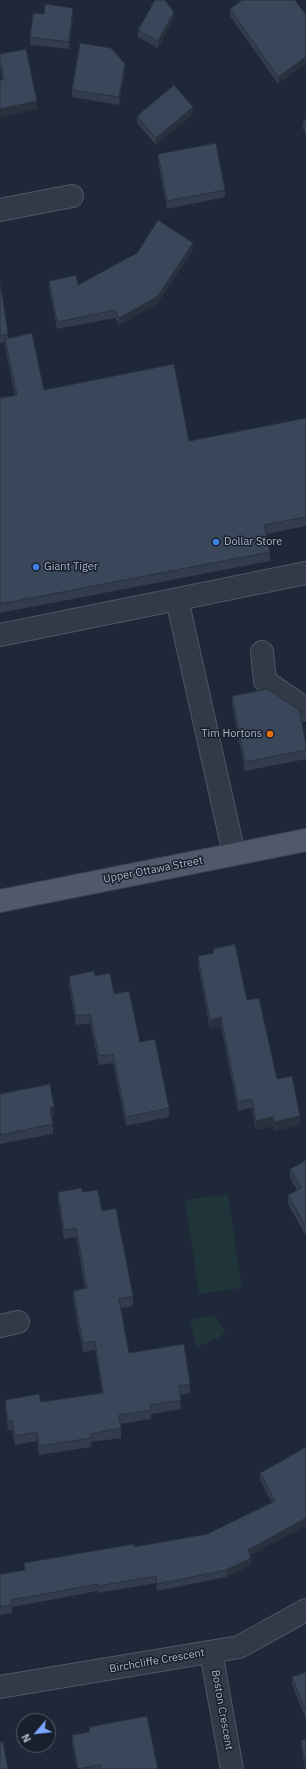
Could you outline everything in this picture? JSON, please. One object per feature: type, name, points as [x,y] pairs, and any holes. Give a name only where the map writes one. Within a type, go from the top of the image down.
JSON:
[{"type":"main road","name":"Upper Ottawa Street","points":[[0,901],[306,840]]},
{"type":"street","points":[[0,210],[72,196]]},
{"type":"street","points":[[0,635],[306,573]]},
{"type":"street","points":[[176,599],[234,854]]},
{"type":"street","points":[[262,652],[265,681],[306,708]]},
{"type":"street","name":"Birchcliffe Crescent","points":[[0,1687],[239,1647],[306,1610]]},
{"type":"street","name":"Boston Crescent","points":[[211,1652],[232,1769]]},
{"type":"green space","points":[[228,1194],[242,1288],[199,1294],[185,1200]]},
{"type":"green space","points":[[212,1316],[216,1317],[225,1330],[221,1337],[197,1347],[190,1323],[193,1319]]},
{"type":"building","points":[[155,0],[165,0],[174,12],[158,41],[138,30]]},
{"type":"building","points":[[242,0],[295,0],[306,15],[306,57],[278,77],[230,9]]},
{"type":"building","points":[[45,4],[73,8],[69,42],[30,37],[33,13],[44,14]]},
{"type":"building","points":[[80,43],[111,48],[125,64],[119,97],[72,90]]},
{"type":"building","points":[[26,49],[37,101],[0,109],[0,80],[4,79],[0,54]]},
{"type":"building","points":[[174,85],[193,107],[156,138],[137,116]]},
{"type":"building","points":[[306,119],[306,126],[303,122]]},
{"type":"building","points":[[216,143],[225,190],[167,201],[158,154]]},
{"type":"building","points":[[158,220],[193,243],[157,297],[119,318],[115,310],[57,322],[49,281],[76,275],[78,285],[137,253]]},
{"type":"building","points":[[0,281],[8,334],[0,336]]},
{"type":"building","points":[[32,333],[44,390],[174,364],[189,441],[306,418],[306,517],[264,525],[270,552],[0,604],[0,398],[17,395],[5,339]]},
{"type":"building","name":"Tim Hortons","points":[[268,689],[300,711],[306,750],[245,762],[232,696]]},
{"type":"building","points":[[235,944],[247,1000],[259,998],[277,1079],[292,1076],[300,1116],[274,1122],[273,1117],[256,1121],[252,1099],[238,1102],[221,1017],[210,1020],[198,956],[214,953],[213,949]]},
{"type":"building","points":[[94,971],[95,976],[110,973],[114,994],[129,991],[140,1042],[155,1039],[169,1108],[126,1117],[113,1054],[99,1056],[90,1014],[76,1016],[69,976]]},
{"type":"building","points":[[50,1084],[54,1107],[50,1108],[53,1124],[0,1135],[0,1094]]},
{"type":"building","points":[[306,1160],[306,1227],[288,1195],[301,1188],[290,1169]]},
{"type":"building","points":[[82,1188],[82,1192],[98,1190],[102,1211],[116,1208],[133,1296],[119,1299],[129,1353],[184,1344],[190,1384],[179,1386],[181,1400],[150,1405],[151,1410],[119,1415],[121,1428],[91,1434],[91,1438],[39,1446],[37,1432],[15,1436],[12,1421],[8,1421],[5,1400],[39,1394],[41,1402],[103,1393],[95,1341],[83,1343],[73,1291],[87,1288],[76,1228],[64,1230],[58,1192]]},
{"type":"building","points":[[306,1447],[306,1518],[248,1550],[251,1558],[226,1570],[157,1584],[156,1576],[98,1586],[98,1584],[11,1600],[12,1605],[0,1607],[0,1574],[26,1570],[24,1563],[134,1544],[134,1547],[207,1534],[275,1501],[260,1473]]},
{"type":"building","points":[[306,1672],[306,1711],[292,1677]]},
{"type":"building","points":[[147,1716],[158,1769],[101,1769],[100,1765],[78,1769],[72,1735],[90,1732],[89,1727]]},
{"type":"building","points":[[306,1739],[306,1769],[301,1740]]},
{"type":"building","points":[[0,1742],[3,1742],[8,1769],[0,1769]]},
{"type":"place","name":"Dollar Store","points":[[216,542]]},
{"type":"place","name":"Giant Tiger","points":[[36,567]]},
{"type":"place","name":"Tim Hortons","points":[[270,734]]}]
